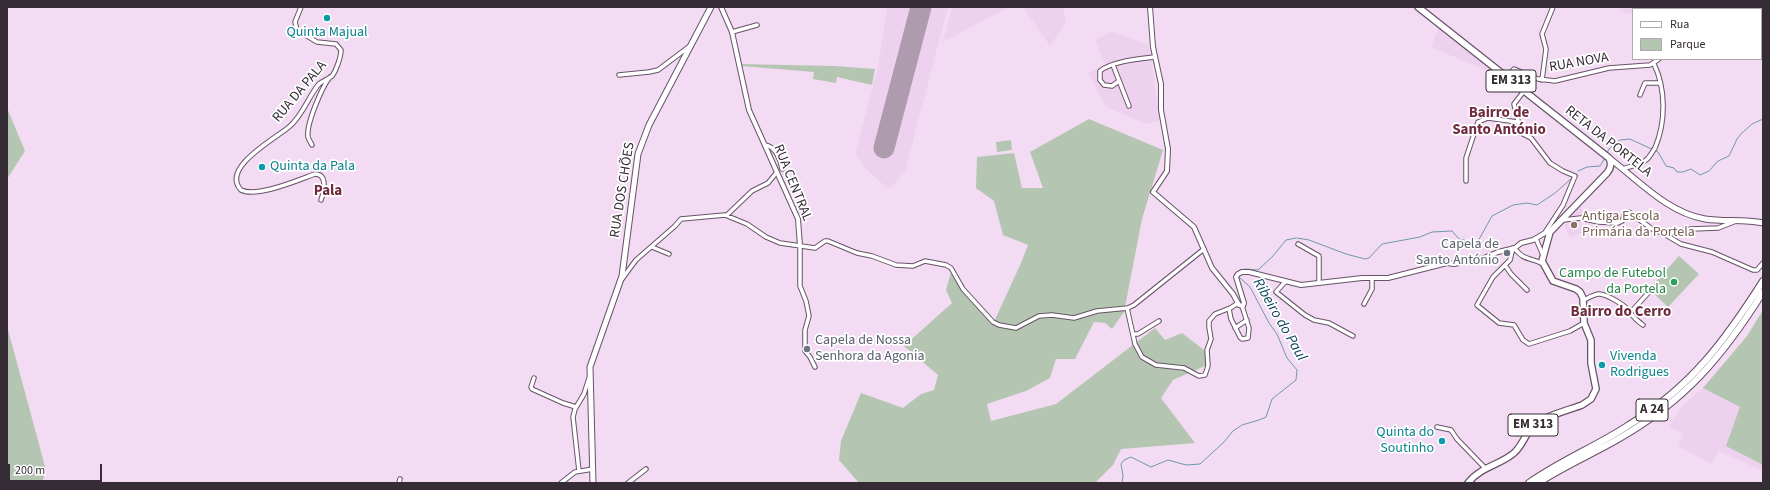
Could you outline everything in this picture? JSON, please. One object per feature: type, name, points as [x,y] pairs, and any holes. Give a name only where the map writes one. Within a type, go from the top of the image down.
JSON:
[{"type":"highway","name":"A 24","points":[[1529,483],[1631,424],[1670,397],[1696,373],[1715,351],[1734,326],[1763,281]]},
{"type":"highway","name":"A 24","points":[[1538,483],[1618,439],[1676,400],[1717,358],[1738,330],[1763,292]]},
{"type":"main road","name":"RUA DOS CHÕES","points":[[593,483],[590,365],[622,279],[636,163],[640,146],[649,125],[712,7]]},
{"type":"main road","name":"RETA DA PORTELA","points":[[1418,7],[1609,158],[1662,199],[1684,213],[1704,219],[1763,223]]},
{"type":"main road","points":[[1607,173],[1611,165],[1609,158]]},
{"type":"main road","points":[[1584,300],[1582,294],[1576,288],[1552,281],[1540,262],[1550,230],[1607,173],[1616,168],[1624,169]]},
{"type":"main road","name":"EM 313","points":[[1468,483],[1476,474],[1485,468],[1514,453],[1528,431],[1537,423],[1582,405],[1591,399],[1596,389],[1596,384],[1592,366],[1591,340],[1584,323],[1584,300]]},
{"type":"street","name":"RUA DA PALA","points":[[301,7],[295,22],[297,30],[316,41],[334,43],[340,49],[339,59],[331,76],[318,86],[302,111],[290,126],[245,160],[236,177],[237,184],[240,189],[252,192],[286,185],[315,174],[320,174],[324,183],[324,191],[321,200]]},
{"type":"street","points":[[1150,7],[1155,57],[1161,84],[1160,106],[1168,146],[1168,162],[1166,172],[1153,192],[1165,204],[1193,226],[1214,271],[1240,304],[1249,328],[1248,338],[1241,338],[1230,315],[1230,308]]},
{"type":"street","points":[[1542,80],[1546,50],[1542,34],[1553,7]]},
{"type":"street","name":"RUA CENTRAL","points":[[721,8],[732,32],[747,104],[798,219],[800,286],[806,301],[809,316],[805,330],[805,351],[811,357],[815,367]]},
{"type":"street","points":[[732,32],[757,25]]},
{"type":"street","points":[[619,75],[649,72],[660,69],[692,44]]},
{"type":"street","points":[[1119,81],[1113,85],[1104,85],[1100,80],[1100,71],[1113,65],[1155,57]]},
{"type":"street","points":[[1624,169],[1646,161],[1654,150],[1661,132],[1663,118],[1659,83],[1654,64],[1658,60]]},
{"type":"street","name":"RUA NOVA","points":[[1507,77],[1514,69],[1542,80],[1558,81],[1606,68],[1654,64]]},
{"type":"street","points":[[1113,65],[1129,106]]},
{"type":"street","points":[[312,145],[308,137],[309,127],[322,89],[331,76]]},
{"type":"street","points":[[1640,95],[1645,83],[1659,83]]},
{"type":"street","points":[[1524,91],[1514,103],[1517,122],[1521,133],[1531,138],[1548,161],[1562,171],[1575,176],[1563,205],[1544,234]]},
{"type":"street","points":[[1466,181],[1466,158],[1478,122],[1488,118],[1517,122]]},
{"type":"street","points":[[765,145],[771,147],[778,156],[782,169]]},
{"type":"street","points":[[727,216],[750,192],[768,183],[777,172]]},
{"type":"street","points":[[1560,220],[1579,218],[1598,222],[1618,223],[1622,220],[1626,213],[1629,212],[1652,229],[1681,244],[1712,252],[1753,270],[1758,269],[1763,263]]},
{"type":"street","points":[[622,279],[636,260],[682,218],[716,215],[727,216],[749,225],[782,244],[816,248],[825,241],[830,241],[858,254],[872,256],[898,265],[913,266],[925,262],[945,264],[951,268],[963,289],[992,322],[997,325],[1016,328],[1041,315],[1072,318],[1097,311],[1127,308],[1134,305],[1204,249]]},
{"type":"street","points":[[1664,234],[1687,229],[1718,228],[1737,221]]},
{"type":"street","points":[[1127,308],[1136,347],[1141,356],[1158,366],[1184,368],[1195,376],[1202,376],[1206,373],[1208,366],[1207,350],[1211,339],[1208,326],[1209,320],[1215,314],[1240,304],[1244,304],[1243,296],[1236,277],[1239,273],[1244,271],[1299,285],[1319,282],[1388,278],[1442,264],[1473,261],[1514,248],[1521,243],[1536,239],[1550,230]]},
{"type":"street","points":[[1536,239],[1543,255]]},
{"type":"street","points":[[1298,244],[1319,256],[1319,282]]},
{"type":"street","points":[[652,247],[669,254]]},
{"type":"street","points":[[1514,248],[1510,260],[1493,276],[1477,305],[1499,323],[1514,325],[1522,340],[1529,344],[1570,331],[1584,323]]},
{"type":"street","points":[[1514,248],[1523,258],[1540,262]]},
{"type":"street","points":[[1505,265],[1527,290]]},
{"type":"street","points":[[1364,304],[1372,289],[1372,278]]},
{"type":"street","points":[[1286,282],[1276,292],[1300,312],[1314,320],[1329,323],[1353,336]]},
{"type":"street","points":[[1631,312],[1649,292]]},
{"type":"street","points":[[1584,300],[1601,294],[1620,303],[1643,325]]},
{"type":"street","points":[[1235,328],[1247,320]]},
{"type":"street","points":[[1133,334],[1138,334],[1159,321]]},
{"type":"street","points":[[579,471],[573,428],[573,417],[576,407],[584,394],[590,376]]},
{"type":"street","points":[[534,378],[531,387],[532,389],[576,407]]},
{"type":"street","points":[[1437,427],[1451,430],[1457,440],[1485,468]]},
{"type":"street","points":[[561,483],[572,474],[579,471],[593,469]]},
{"type":"street","points":[[628,483],[646,469]]},
{"type":"shaded area","points":[[887,7],[948,7],[905,172],[890,188],[887,188],[865,168],[855,153],[878,68]]},
{"type":"shaded area","points":[[952,7],[1009,7],[943,42]]},
{"type":"shaded area","points":[[1023,7],[1063,7],[1066,22],[1050,46]]},
{"type":"shaded area","points":[[1618,7],[1645,7],[1632,8],[1632,14],[1623,12]]},
{"type":"shaded area","points":[[1439,27],[1490,66],[1487,71],[1431,47]]},
{"type":"shaded area","points":[[1112,31],[1149,45],[1160,121],[1146,124],[1106,107],[1088,73],[1105,65],[1095,40]]},
{"type":"shaded area","points":[[1514,71],[1536,80],[1528,91],[1509,76]]},
{"type":"shaded area","points":[[1578,203],[1585,213],[1582,216],[1565,218]]},
{"type":"shaded area","name":"Antiga Escola Primária da Portela","points":[[1579,219],[1584,232],[1570,238],[1563,222]]},
{"type":"shaded area","points":[[1703,388],[1740,407],[1735,451],[1763,465],[1763,471],[1719,451],[1711,464],[1678,446],[1683,434],[1669,426],[1684,404]]},
{"type":"green space","points":[[741,64],[834,66],[875,69],[872,85],[837,77],[836,83],[813,79],[814,72],[741,66]]},
{"type":"green space","points":[[7,108],[25,151],[7,179]]},
{"type":"green space","points":[[1089,119],[1163,150],[1142,219],[1124,312],[1112,329],[1105,323],[1094,322],[1075,359],[1056,359],[1050,378],[1026,391],[987,404],[991,421],[1056,404],[1155,328],[1165,340],[1182,333],[1204,350],[1207,365],[1173,380],[1161,398],[1195,443],[1121,449],[1113,465],[1095,483],[859,483],[839,460],[841,441],[861,393],[903,408],[921,394],[934,390],[938,375],[904,346],[952,303],[946,290],[951,272],[970,300],[993,324],[1028,245],[1003,235],[994,201],[976,188],[977,157],[1014,153],[1022,188],[1043,188],[1030,152]]},
{"type":"green space","points":[[1011,140],[1012,150],[997,152],[996,142]]},
{"type":"green space","name":"Campo de Futebol da Portela","points":[[1679,256],[1699,274],[1668,307],[1649,289]]},
{"type":"green space","points":[[1763,310],[1763,465],[1726,446],[1740,407],[1703,388],[1747,336]]},
{"type":"green space","points":[[7,326],[46,470],[42,483],[7,483]]},
{"type":"waterway","name":"Ribeiro do Paul","points":[[1607,153],[1609,149],[1620,140],[1630,139],[1658,152],[1666,166],[1674,168],[1677,172],[1683,172],[1691,169],[1700,175],[1709,171],[1718,161],[1729,156],[1741,134],[1752,124],[1763,119]]},
{"type":"waterway","name":"Ribeiro do Paul","points":[[1578,171],[1587,167],[1600,166],[1605,158]]},
{"type":"waterway","name":"Ribeiro do Paul","points":[[1297,238],[1309,240],[1346,254],[1365,259],[1369,258],[1382,244],[1420,237],[1432,232],[1452,231],[1459,239],[1477,243],[1492,216],[1513,205],[1527,203],[1537,205],[1555,193],[1572,178]]},
{"type":"waterway","name":"Ribeiro do Paul","points":[[1240,270],[1258,270],[1273,256],[1286,240],[1296,238]]},
{"type":"waterway","name":"Ribeiro do Paul","points":[[1122,483],[1123,475],[1121,464],[1124,460],[1131,457],[1151,467],[1168,460],[1186,465],[1200,464],[1223,443],[1233,431],[1242,425],[1266,417],[1272,399],[1296,380],[1297,370],[1287,358],[1277,334],[1269,323],[1250,287],[1239,277]]},
{"type":"runway","points":[[884,148],[921,7]]},
{"type":"place","name":"Quinta Majual","points":[[327,18]]},
{"type":"place","name":"Quinta da Pala","points":[[262,167]]},
{"type":"place","name":"Antiga Escola Primária da Portela","points":[[1574,225]]},
{"type":"place","name":"Capela de Santo António","points":[[1507,253]]},
{"type":"place","name":"Campo de Futebol da Portela","points":[[1674,282]]},
{"type":"place","name":"Capela de Nossa Senhora da Agonia","points":[[807,349]]},
{"type":"place","name":"Vivenda Rodrigues","points":[[1602,365]]},
{"type":"place","name":"Quinta do Soutinho","points":[[1442,441]]},
{"type":"district","name":"Bairro de Santo António","points":[[1499,122]]},
{"type":"district","name":"Pala","points":[[328,192]]},
{"type":"district","name":"Bairro do Cerro","points":[[1621,313]]}]
